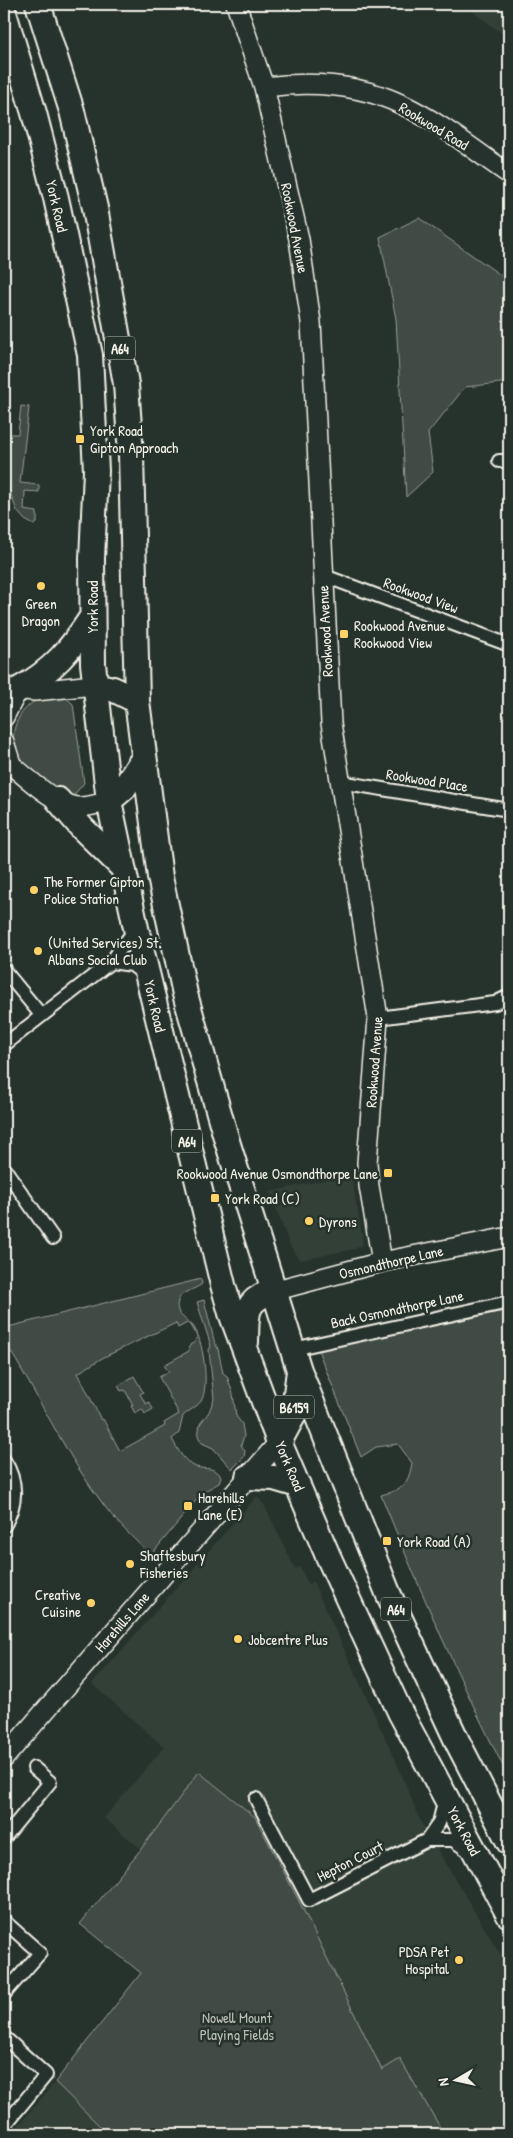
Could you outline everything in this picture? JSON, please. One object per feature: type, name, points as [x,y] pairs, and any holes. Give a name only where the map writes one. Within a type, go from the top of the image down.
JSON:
[{"type":"highway","name":"A64","points":[[38,4],[72,111],[84,160],[95,208],[126,384],[131,455],[137,701],[143,759],[160,877],[185,994],[224,1132],[296,1359],[388,1593],[458,1742],[509,1842]]},
{"type":"highway","name":"York Road","points":[[4,13],[34,113],[56,198],[90,355],[96,472],[92,617],[94,685],[109,800],[136,928],[221,1277],[231,1313],[279,1442],[400,1712],[509,1915]]},
{"type":"highway","points":[[11,689],[38,679],[58,662],[77,640],[92,617]]},
{"type":"highway","points":[[94,685],[112,689],[137,701]]},
{"type":"highway","points":[[109,800],[124,788],[143,759]]},
{"type":"highway","points":[[58,800],[82,828],[123,868]]},
{"type":"highway","points":[[246,1352],[248,1310],[258,1296],[273,1291]]},
{"type":"highway","name":"B6159","points":[[279,1442],[293,1416],[296,1359]]},
{"type":"highway","points":[[248,1477],[274,1478],[298,1485]]},
{"type":"street","name":"Rookwood Avenue","points":[[236,4],[264,87],[299,239],[311,322],[322,575],[331,723],[378,1018],[367,1162],[369,1186],[382,1262]]},
{"type":"street","name":"Rookwood Road","points":[[264,87],[288,84],[326,84],[364,92],[402,104],[434,122],[509,174]]},
{"type":"street","name":"Rookwood View","points":[[322,575],[509,645]]},
{"type":"street","points":[[4,717],[11,689],[35,691],[94,685]]},
{"type":"street","points":[[4,742],[7,762],[58,800],[79,807],[109,800]]},
{"type":"street","name":"Rookwood Place","points":[[340,782],[509,810]]},
{"type":"street","points":[[4,1045],[111,962],[136,928]]},
{"type":"street","points":[[111,962],[132,965],[148,978]]},
{"type":"street","points":[[4,970],[41,1015]]},
{"type":"street","points":[[378,1018],[496,1003],[509,996]]},
{"type":"street","points":[[4,1168],[53,1238]]},
{"type":"street","name":"Osmondthorpe Lane","points":[[273,1291],[382,1262],[509,1236]]},
{"type":"street","name":"Back Osmondthorpe Lane","points":[[296,1359],[509,1302]]},
{"type":"street","name":"Harehills Lane","points":[[4,1758],[279,1442]]},
{"type":"street","points":[[4,1460],[11,1472],[15,1486],[10,1515],[4,1526]]},
{"type":"street","points":[[4,1838],[50,1782],[34,1768]]},
{"type":"street","points":[[427,1840],[439,1823],[445,1798]]},
{"type":"street","name":"Hepton Court","points":[[256,1799],[309,1900],[427,1840],[453,1840],[478,1858]]},
{"type":"street","points":[[4,1921],[40,1953],[4,1994]]},
{"type":"street","points":[[4,2036],[46,2075],[4,2126]]},
{"type":"shaded area","points":[[463,4],[509,4],[509,39]]},
{"type":"shaded area","points":[[351,1174],[363,1240],[362,1245],[355,1249],[300,1260],[290,1246],[270,1192]]},
{"type":"shaded area","points":[[257,1496],[265,1506],[295,1569],[300,1567],[308,1584],[313,1582],[396,1761],[421,1822],[509,1969],[509,2134],[444,2134],[401,2060],[382,2070],[255,1817],[200,1772],[141,1849],[104,1818],[164,1747],[92,1684]]},
{"type":"shaded area","points":[[55,2082],[108,2134],[11,2134]]},
{"type":"green space","points":[[419,218],[509,281],[509,382],[465,387],[428,433],[433,472],[406,497],[396,319],[380,237]]},
{"type":"green space","points":[[21,406],[29,407],[20,483],[39,485],[39,492],[25,491],[24,510],[37,512],[37,523],[34,525],[25,520],[17,511],[4,467],[4,445],[9,434],[18,434]]},
{"type":"green space","points":[[63,695],[73,704],[84,783],[74,795],[59,794],[30,771],[18,757],[14,739],[16,723],[25,709],[42,697]]},
{"type":"green space","points":[[201,1279],[202,1284],[182,1295],[177,1306],[181,1316],[193,1326],[197,1332],[200,1341],[205,1374],[204,1394],[201,1401],[183,1416],[179,1433],[172,1439],[188,1462],[196,1467],[216,1471],[221,1476],[219,1483],[203,1492],[151,1555],[111,1514],[78,1468],[4,1340],[4,1320],[8,1327]],"holes":[[[176,1323],[178,1328],[187,1323],[191,1325],[197,1336],[195,1342],[190,1345],[189,1351],[164,1365],[169,1372],[159,1377],[179,1414],[164,1423],[165,1426],[120,1451],[103,1419],[101,1420],[78,1373],[104,1357]]]},
{"type":"green space","points":[[204,1300],[223,1373],[227,1376],[233,1394],[236,1416],[242,1424],[244,1436],[241,1445],[245,1451],[244,1457],[232,1469],[213,1448],[202,1443],[198,1436],[200,1424],[209,1412],[214,1399],[209,1350],[211,1346],[197,1302]]},
{"type":"green space","points":[[509,1310],[509,1778],[442,1638],[381,1495],[395,1491],[403,1485],[409,1476],[412,1463],[398,1444],[376,1447],[361,1457],[318,1350]]},
{"type":"green space","points":[[134,1376],[143,1392],[140,1394],[146,1404],[149,1402],[153,1409],[145,1414],[142,1409],[135,1413],[125,1390],[121,1391],[118,1386]]},
{"type":"green space","name":"Nowell Mount Playing Fields","points":[[199,1772],[255,1817],[300,1903],[382,2070],[400,2059],[444,2134],[108,2134],[55,2082],[141,1973],[80,1924],[141,1849]]},
{"type":"place","name":"York Road Gipton Approach","points":[[80,439]]},
{"type":"place","name":"Green Dragon","points":[[41,586]]},
{"type":"place","name":"Rookwood Avenue Rookwood View","points":[[344,634]]},
{"type":"place","name":"The Former Gipton Police Station","points":[[34,890]]},
{"type":"place","name":"(United Services) St. Albans Social Club","points":[[38,951]]},
{"type":"place","name":"Rookwood Avenue Osmondthorpe Lane","points":[[388,1173]]},
{"type":"place","name":"York Road (C)","points":[[215,1198]]},
{"type":"place","name":"Dyrons","points":[[309,1221]]},
{"type":"place","name":"Harehills Lane (E)","points":[[188,1506]]},
{"type":"place","name":"York Road (A)","points":[[387,1541]]},
{"type":"place","name":"Shaftesbury Fisheries","points":[[130,1564]]},
{"type":"place","name":"Creative Cuisine","points":[[91,1603]]},
{"type":"place","name":"Jobcentre Plus","points":[[238,1639]]},
{"type":"place","name":"PDSA Pet Hospital","points":[[459,1960]]}]
